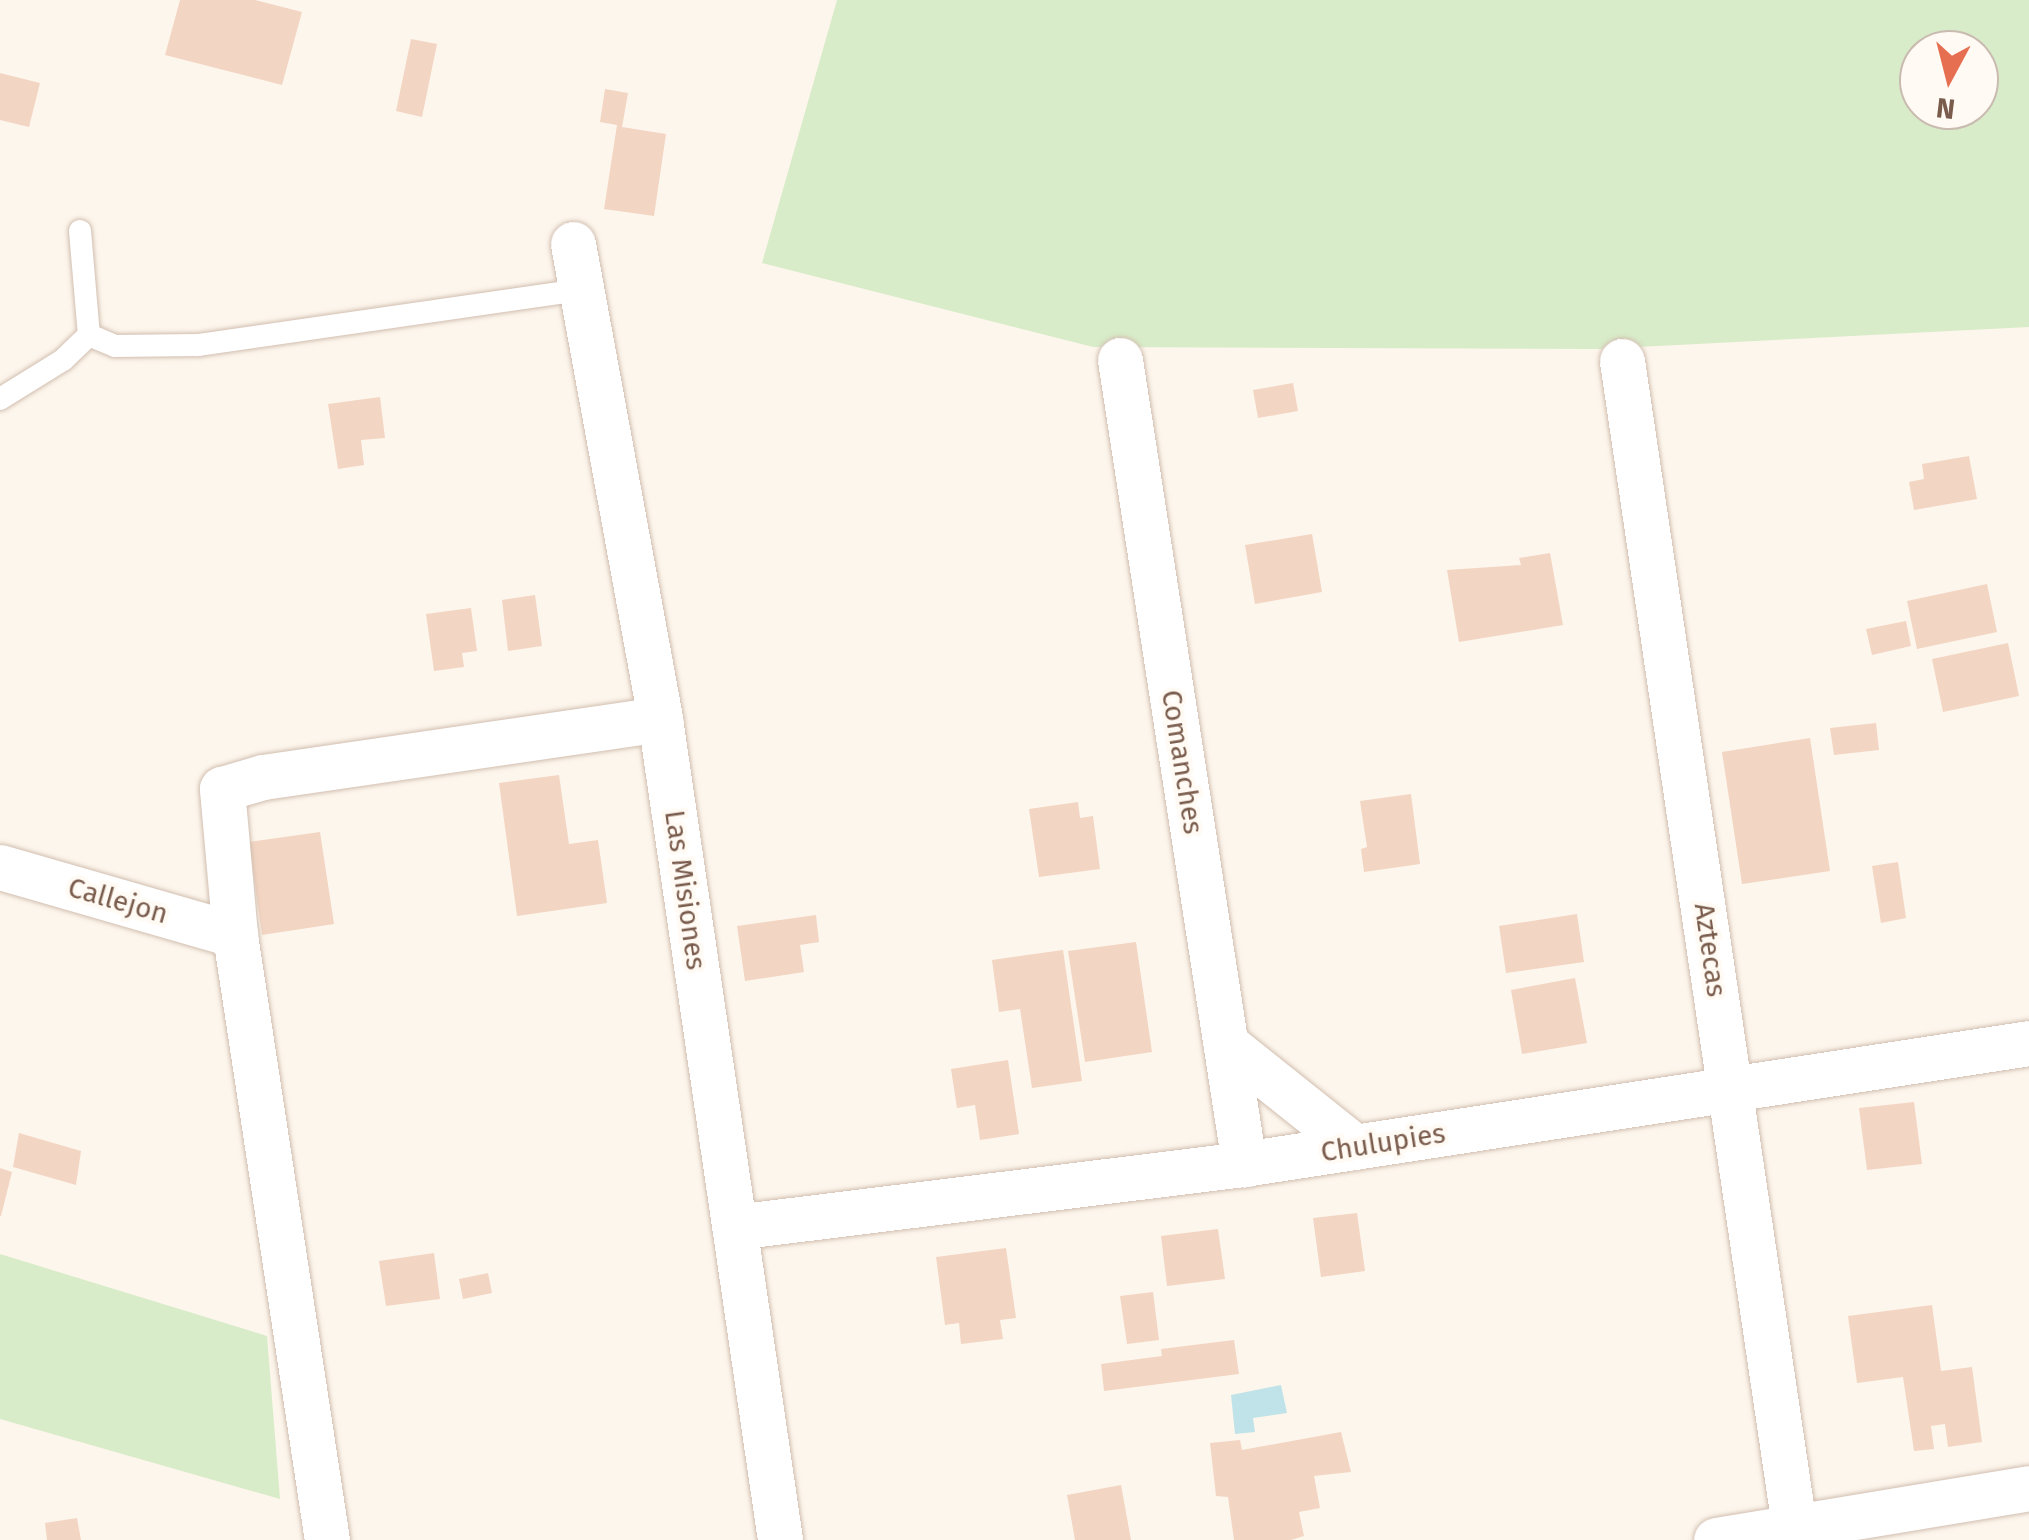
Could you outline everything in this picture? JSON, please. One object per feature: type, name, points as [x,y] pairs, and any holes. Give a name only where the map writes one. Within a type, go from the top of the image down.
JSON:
[{"type":"street","name":"Las Misiones","points":[[573,244],[660,720],[780,1540]]},
{"type":"street","name":"Comanches","points":[[1120,360],[1244,1164]]},
{"type":"street","name":"Aztecas","points":[[1622,361],[1795,1534]]},
{"type":"street","points":[[327,1540],[235,935],[222,790],[230,785],[660,720]]},
{"type":"street","name":"Callejon","points":[[0,867],[235,935]]},
{"type":"street","name":"Chulupies","points":[[734,1227],[1244,1164],[2029,1042]]},
{"type":"street","points":[[1226,1044],[1355,1147]]},
{"type":"street","points":[[1716,1540],[1795,1534],[2029,1488]]},
{"type":"lane","points":[[80,231],[89,335]]},
{"type":"lane","points":[[89,335],[115,346],[198,346],[580,290]]},
{"type":"lane","points":[[0,399],[63,360],[89,335]]},
{"type":"green space","points":[[837,0],[2029,0],[2029,327],[1599,349],[1093,347],[762,263]]},
{"type":"green space","points":[[0,1254],[267,1336],[280,1499],[0,1419]]},
{"type":"water","points":[[1281,1385],[1287,1413],[1253,1418],[1255,1432],[1235,1434],[1231,1395]]},
{"type":"building","points":[[180,0],[255,0],[302,12],[282,85],[165,55]]},
{"type":"building","points":[[411,39],[437,44],[422,117],[396,111]]},
{"type":"building","points":[[0,73],[40,83],[29,127],[0,120]]},
{"type":"building","points":[[605,89],[628,93],[622,127],[666,134],[654,216],[604,209],[617,125],[600,122]]},
{"type":"building","points":[[1293,383],[1298,411],[1258,418],[1253,390]]},
{"type":"building","points":[[380,397],[385,438],[361,440],[364,465],[338,469],[328,404]]},
{"type":"building","points":[[1969,456],[1977,499],[1914,510],[1909,482],[1924,479],[1922,464]]},
{"type":"building","points":[[1312,534],[1322,592],[1255,604],[1245,545]]},
{"type":"building","points":[[1550,553],[1563,625],[1459,642],[1447,570],[1521,565],[1519,558]]},
{"type":"building","points":[[1987,584],[1997,632],[1917,649],[1907,601]]},
{"type":"building","points":[[535,595],[542,646],[508,651],[502,600]]},
{"type":"building","points":[[471,608],[477,651],[462,653],[464,667],[434,671],[426,614]]},
{"type":"building","points":[[1906,621],[1911,646],[1872,655],[1866,629]]},
{"type":"building","points":[[2008,643],[2019,696],[1943,712],[1932,659]]},
{"type":"building","points":[[1876,723],[1879,750],[1834,755],[1830,728]]},
{"type":"building","points":[[1810,738],[1830,871],[1742,884],[1722,752]]},
{"type":"building","points":[[559,775],[569,844],[598,840],[607,903],[517,916],[499,783]]},
{"type":"building","points":[[1411,794],[1420,864],[1364,872],[1361,849],[1367,847],[1360,801]]},
{"type":"building","points":[[1078,802],[1080,818],[1093,816],[1100,869],[1039,877],[1029,809]]},
{"type":"building","points":[[320,832],[334,924],[262,935],[249,842]]},
{"type":"building","points":[[1898,862],[1906,918],[1881,923],[1872,866]]},
{"type":"building","points":[[1577,914],[1584,962],[1506,973],[1499,926]]},
{"type":"building","points":[[816,915],[819,942],[800,945],[804,972],[745,981],[737,926]]},
{"type":"building","points":[[1136,942],[1152,1052],[1085,1062],[1068,951]]},
{"type":"building","points":[[1063,950],[1082,1081],[1032,1088],[1020,1009],[999,1012],[992,960]]},
{"type":"building","points":[[1575,978],[1587,1043],[1522,1054],[1511,990]]},
{"type":"building","points":[[1008,1060],[1019,1134],[980,1140],[975,1105],[957,1108],[951,1069]]},
{"type":"building","points":[[1914,1102],[1922,1164],[1867,1170],[1859,1108]]},
{"type":"building","points":[[19,1133],[81,1151],[76,1185],[13,1167]]},
{"type":"building","points":[[0,1168],[12,1172],[1,1216],[0,1216]]},
{"type":"building","points":[[1357,1213],[1365,1271],[1321,1277],[1313,1218]]},
{"type":"building","points":[[1218,1229],[1225,1279],[1167,1286],[1161,1236]]},
{"type":"building","points":[[1006,1248],[1016,1318],[1000,1320],[1003,1339],[961,1344],[959,1323],[945,1325],[936,1257]]},
{"type":"building","points":[[434,1253],[440,1299],[386,1306],[379,1261]]},
{"type":"building","points":[[488,1273],[492,1293],[463,1299],[459,1279]]},
{"type":"building","points":[[1153,1292],[1159,1340],[1127,1344],[1120,1296]]},
{"type":"building","points":[[1932,1305],[1941,1371],[1972,1367],[1982,1442],[1948,1447],[1945,1424],[1931,1426],[1934,1449],[1914,1451],[1903,1377],[1857,1383],[1848,1316]]},
{"type":"building","points":[[1234,1340],[1239,1374],[1104,1391],[1101,1364],[1162,1356],[1161,1349]]},
{"type":"building","points":[[1341,1432],[1351,1472],[1314,1476],[1320,1508],[1299,1512],[1304,1536],[1291,1540],[1234,1540],[1228,1497],[1216,1496],[1210,1443],[1240,1440],[1242,1450]]},
{"type":"building","points":[[1121,1485],[1131,1540],[1075,1540],[1067,1495]]},
{"type":"building","points":[[77,1518],[81,1540],[47,1540],[45,1523]]}]
